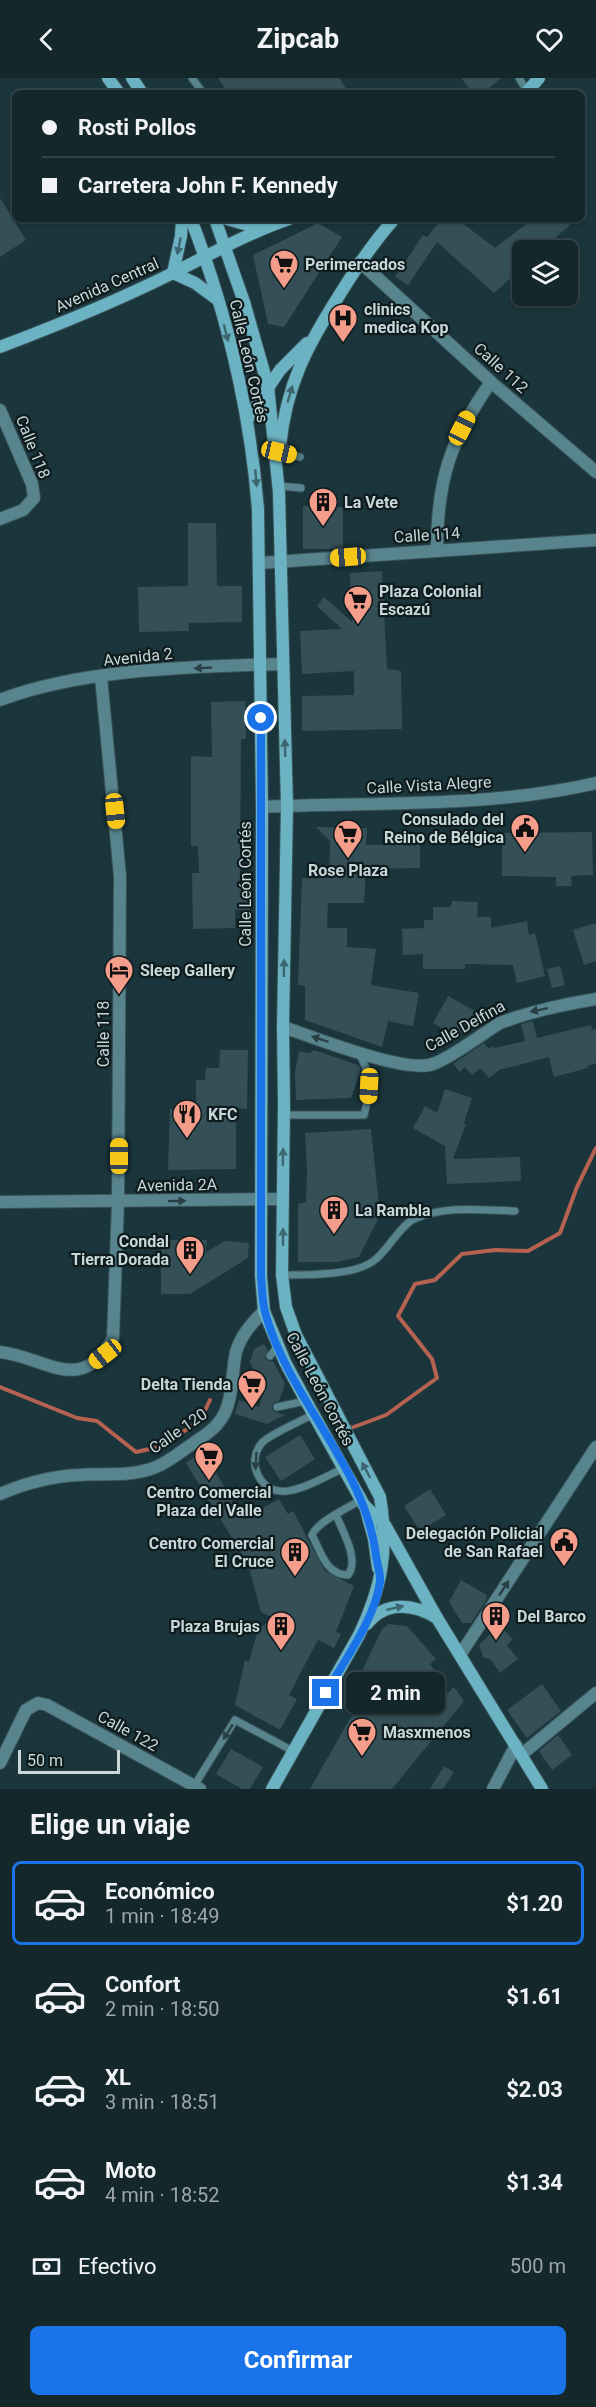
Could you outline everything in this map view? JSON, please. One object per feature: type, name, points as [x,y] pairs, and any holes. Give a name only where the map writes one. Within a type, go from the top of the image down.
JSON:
[{"type":"main road","points":[[528,90],[539,78]]},
{"type":"main road","points":[[182,222],[182,236],[173,273],[195,283],[218,300]]},
{"type":"main road","name":"Calle León Cortés","points":[[192,222],[218,300],[248,420],[255,462],[260,563],[261,1276],[264,1311],[274,1351],[282,1366],[314,1414],[363,1502],[385,1525],[437,1618],[542,1789]]},
{"type":"main road","name":"Calle León Cortés","points":[[216,222],[244,302],[268,386],[279,489],[287,806],[282,1275],[286,1307],[296,1335],[380,1497],[385,1525]]},
{"type":"main road","points":[[238,222],[248,225],[271,222]]},
{"type":"main road","name":"Avenida Central","points":[[1,345],[54,326],[173,273],[277,222]]},
{"type":"main road","points":[[279,489],[279,452],[288,397],[310,341],[360,262],[392,222]]},
{"type":"main road","points":[[248,420],[268,386],[310,341]]},
{"type":"main road","points":[[363,1502],[374,1539],[380,1581]]},
{"type":"main road","points":[[272,1789],[359,1635],[371,1609],[380,1581],[385,1525]]},
{"type":"main road","points":[[359,1635],[370,1620],[386,1610],[404,1606],[422,1608],[437,1618]]},
{"type":"street","name":"Calle 112","points":[[360,262],[491,382],[596,472]]},
{"type":"street","points":[[437,551],[437,515],[443,479],[451,453],[470,412],[491,382]]},
{"type":"street","name":"Calle 118","points":[[0,410],[32,484],[34,498],[23,510],[0,519]]},
{"type":"street","name":"Calle 114","points":[[260,563],[596,540]]},
{"type":"street","name":"Avenida 2","points":[[0,700],[50,684],[130,672],[282,664]]},
{"type":"street","name":"Calle 118","points":[[0,1352],[34,1359],[62,1371],[85,1367],[105,1354],[113,1338],[118,1202],[120,855],[101,677]]},
{"type":"street","name":"Calle Vista Alegre","points":[[262,807],[392,805],[454,801],[534,794],[596,783]]},
{"type":"street","name":"Calle Delfina","points":[[283,1027],[358,1052],[404,1064],[422,1066],[434,1064],[500,1023],[525,1013],[596,999]]},
{"type":"street","name":"Avenida 2A","points":[[0,1202],[283,1199]]},
{"type":"street","name":"Calle 120","points":[[0,1494],[27,1483],[50,1478],[80,1474],[122,1474],[157,1467],[188,1447],[221,1421],[233,1380],[242,1336],[264,1311]]},
{"type":"street","points":[[460,1655],[596,1447]]},
{"type":"street","points":[[493,1789],[518,1750],[596,1694]]},
{"type":"street","name":"Calle 122","points":[[0,1763],[26,1710],[38,1703],[47,1705],[197,1787]]},
{"type":"lane","points":[[279,452],[300,457]]},
{"type":"lane","points":[[279,489],[301,488]]},
{"type":"lane","points":[[284,1115],[364,1114],[368,1099],[369,1073],[358,1052]]},
{"type":"lane","points":[[282,1275],[317,1275],[352,1269],[375,1261],[412,1220],[457,1208],[514,1211]]},
{"type":"lane","points":[[277,1407],[306,1401]]},
{"type":"lane","points":[[314,1414],[261,1442],[255,1455],[255,1470],[261,1482],[275,1491],[291,1492],[344,1468]]},
{"type":"lane","points":[[336,1515],[352,1562],[348,1575],[340,1575],[331,1570],[312,1535],[315,1529],[336,1515],[363,1502]]},
{"type":"lane","points":[[197,1787],[235,1720],[293,1751]]},
{"type":"building","points":[[218,78],[339,78],[347,90],[226,90]]},
{"type":"building","points":[[461,78],[501,78],[487,90],[471,90]]},
{"type":"building","points":[[0,198],[12,217],[12,222],[15,222],[26,240],[0,257]]},
{"type":"building","points":[[440,222],[461,222],[495,248],[529,222],[574,222],[553,240],[512,240],[512,277],[494,293],[437,242],[408,285],[395,277],[423,235],[427,237]]},
{"type":"building","name":"Perimercados","points":[[318,223],[342,237],[284,327],[268,324],[253,255]]},
{"type":"building","name":"La Vete","points":[[303,506],[343,507],[343,549],[303,549]]},
{"type":"building","points":[[188,523],[216,523],[217,586],[242,586],[242,622],[189,623],[189,631],[139,632],[138,587],[188,586]]},
{"type":"building","points":[[382,571],[387,669],[401,671],[402,729],[302,731],[302,696],[354,695],[354,671],[302,674],[300,631],[342,629],[317,606],[324,597],[352,622],[350,573]]},
{"type":"building","points":[[245,701],[246,739],[241,739],[240,873],[245,873],[245,889],[250,889],[250,910],[235,910],[235,928],[193,929],[192,873],[199,873],[198,846],[191,846],[191,756],[212,757],[211,702]]},
{"type":"building","points":[[316,827],[367,828],[366,845],[420,844],[420,868],[366,869],[364,903],[328,903],[327,928],[347,928],[347,947],[376,949],[371,985],[419,993],[413,1026],[388,1021],[382,1047],[305,1020],[305,986],[298,985],[302,878],[329,878],[330,841]]},
{"type":"building","points":[[592,832],[593,875],[571,876],[572,886],[556,886],[556,877],[502,876],[502,833]]},
{"type":"building","points":[[452,901],[478,902],[477,917],[491,917],[491,928],[527,921],[529,935],[535,933],[545,976],[517,983],[513,965],[465,964],[465,969],[423,969],[423,954],[403,955],[402,929],[424,928],[424,920],[433,920],[433,907],[451,907]]},
{"type":"building","points":[[596,923],[596,961],[584,965],[573,930]]},
{"type":"building","points":[[560,966],[565,985],[552,988],[547,969]]},
{"type":"building","points":[[448,996],[475,1011],[459,1038],[433,1023]]},
{"type":"building","points":[[533,1021],[537,1038],[591,1025],[592,1030],[596,1029],[596,1063],[588,1068],[554,1077],[549,1057],[499,1070],[489,1078],[480,1068],[472,1075],[465,1067],[460,1072],[453,1064],[484,1043],[489,1049],[493,1046],[495,1048],[525,1041],[521,1024]]},
{"type":"building","points":[[220,1050],[248,1050],[247,1109],[236,1108],[236,1169],[168,1170],[170,1109],[196,1108],[196,1080],[205,1080],[206,1068],[219,1068]]},
{"type":"building","points":[[314,1050],[358,1065],[361,1070],[351,1098],[296,1100],[295,1072],[299,1051],[310,1053]]},
{"type":"building","points":[[445,1089],[472,1098],[464,1123],[466,1124],[453,1159],[520,1157],[521,1181],[447,1184],[445,1146],[413,1128],[425,1106],[437,1113]]},
{"type":"building","points":[[371,1129],[380,1215],[359,1257],[338,1262],[298,1262],[298,1204],[306,1202],[305,1133]]},
{"type":"building","name":"Condal Tierra Dorada","points":[[161,1240],[207,1240],[206,1252],[225,1241],[249,1243],[248,1258],[190,1294],[161,1294]]},
{"type":"building","points":[[264,1344],[268,1350],[265,1359],[273,1361],[285,1384],[279,1401],[274,1402],[271,1408],[285,1415],[267,1424],[235,1414],[239,1400],[259,1407],[264,1390],[250,1362],[254,1349]]},
{"type":"building","points":[[300,1435],[315,1459],[281,1481],[265,1457]]},
{"type":"building","points":[[203,1450],[243,1519],[279,1499],[288,1514],[293,1511],[325,1571],[354,1586],[336,1632],[341,1634],[334,1648],[318,1640],[289,1695],[297,1699],[280,1730],[235,1705],[245,1660],[249,1662],[258,1629],[274,1618],[261,1612],[248,1564],[186,1463]]},
{"type":"building","points":[[430,1489],[446,1515],[420,1531],[404,1506]]},
{"type":"building","points":[[461,1580],[487,1595],[471,1623],[462,1623],[449,1602]]},
{"type":"building","points":[[389,1624],[407,1626],[436,1659],[430,1664],[437,1674],[426,1685],[442,1699],[454,1687],[464,1701],[392,1789],[310,1789],[373,1678],[363,1669],[382,1629]],"holes":[[[401,1677],[421,1696],[404,1713],[390,1704],[387,1690]]]},
{"type":"building","name":"Del Barco","points":[[499,1625],[513,1639],[507,1645],[518,1659],[500,1673],[491,1660],[483,1657],[479,1645]]},
{"type":"building","points":[[542,1684],[561,1711],[527,1738],[507,1710]]},
{"type":"building","points":[[558,1735],[572,1755],[552,1770],[539,1751]]},
{"type":"building","points":[[231,1749],[263,1767],[250,1789],[242,1789],[216,1774]]},
{"type":"building","points":[[444,1766],[454,1772],[443,1789],[430,1789]]},
{"type":"waterway","points":[[349,1426],[351,1428],[386,1415],[437,1378],[432,1359],[398,1316],[415,1284],[435,1280],[462,1254],[495,1250],[528,1251],[560,1233],[577,1187],[596,1148]]},
{"type":"waterway","points":[[0,1387],[77,1418],[97,1421],[136,1452],[159,1447],[200,1421],[210,1400]]},
{"type":"place","name":"Perimercados","points":[[284,290]]},
{"type":"place","name":"clinics medica Kop","points":[[343,344]]},
{"type":"place","name":"La Vete","points":[[323,528]]},
{"type":"place","name":"Plaza Colonial Escazú","points":[[358,626]]},
{"type":"place","name":"Consulado del Reino de Bélgica","points":[[525,854]]},
{"type":"place","name":"Rose Plaza","points":[[348,860]]},
{"type":"place","name":"Sleep Gallery","points":[[119,996]]},
{"type":"place","name":"KFC","points":[[187,1140]]},
{"type":"place","name":"La Rambla","points":[[334,1236]]},
{"type":"place","name":"Condal Tierra Dorada","points":[[190,1276]]},
{"type":"place","name":"Delta Tienda","points":[[252,1410]]},
{"type":"place","name":"Centro Comercial Plaza del Valle","points":[[209,1482]]},
{"type":"place","name":"Delegación Policial de San Rafael","points":[[564,1568]]},
{"type":"place","name":"Centro Comercial El Cruce","points":[[295,1578]]},
{"type":"place","name":"Del Barco","points":[[496,1642]]},
{"type":"place","name":"Plaza Brujas","points":[[281,1652]]},
{"type":"place","name":"Masxmenos","points":[[362,1758]]},
{"type":"route","points":[[261,718],[261,1276],[264,1311],[285,1362],[364,1505],[374,1539],[380,1581],[359,1635],[326,1693]]}]
